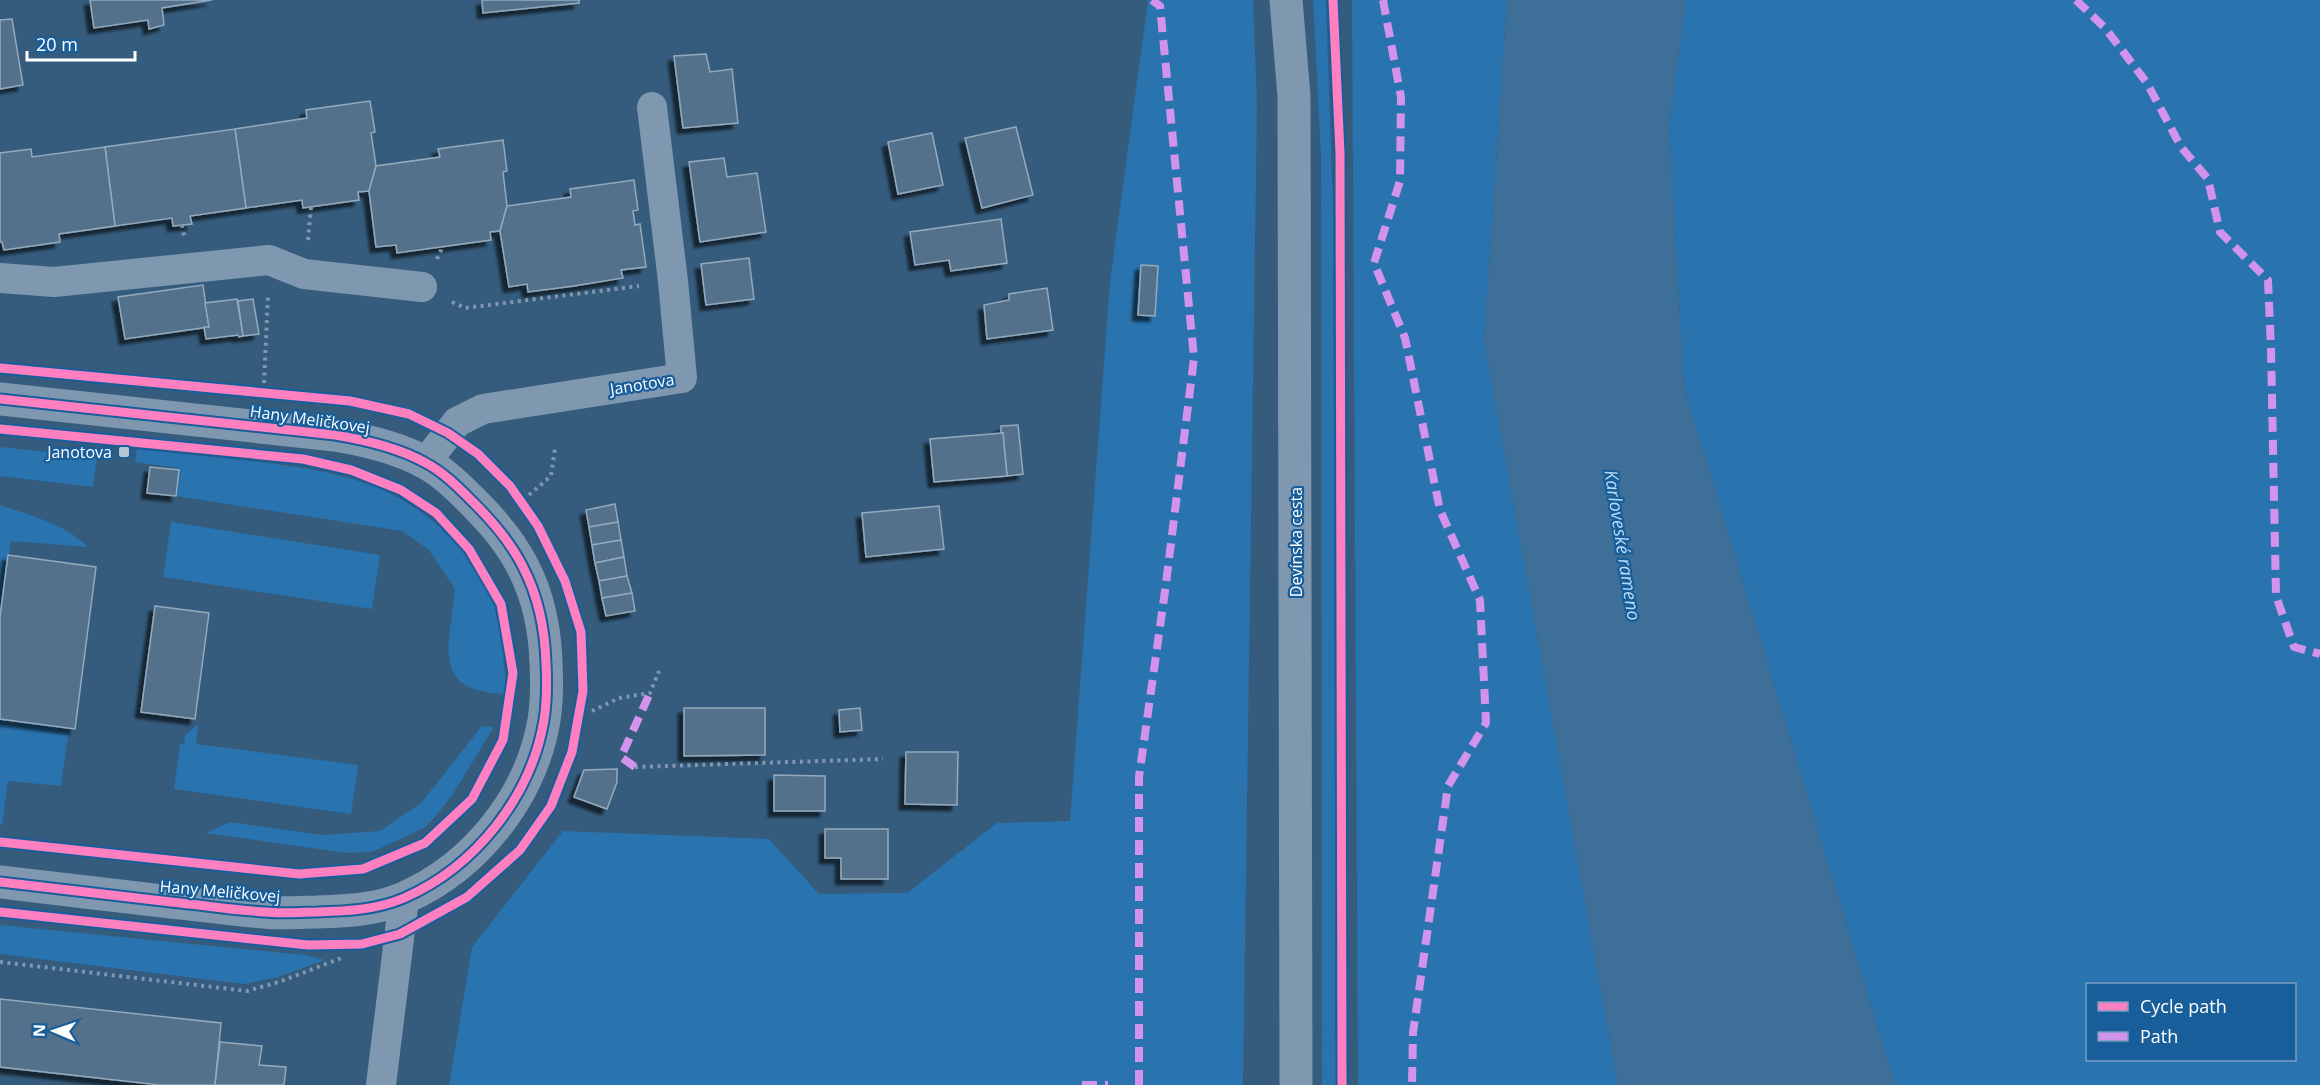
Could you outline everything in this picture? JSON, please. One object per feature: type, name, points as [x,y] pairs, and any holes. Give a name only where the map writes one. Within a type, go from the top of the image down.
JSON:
[{"type":"street","name":"Devínska cesta","points":[[1286,0],[1294,96],[1296,1085]]},
{"type":"street","name":"Janotova","points":[[426,462],[457,422],[483,409],[682,378],[673,281],[651,107]]},
{"type":"street","points":[[0,278],[54,282],[269,260],[304,274],[422,287]]},
{"type":"street","name":"Hany Meličkovej","points":[[0,399],[335,435],[388,447],[426,462],[458,487],[496,525],[507,538],[525,570],[538,604],[544,637],[546,703],[539,739],[529,768],[496,826],[466,861],[426,887],[383,906],[352,911],[267,913],[0,882]]},
{"type":"street","points":[[381,1085],[404,898]]},
{"type":"path","points":[[264,383],[269,260]]},
{"type":"path","points":[[422,287],[465,308],[673,281]]},
{"type":"path","points":[[574,286],[576,294]]},
{"type":"path","points":[[529,495],[551,476],[555,448]]},
{"type":"path","points":[[592,711],[620,698],[650,693],[659,671]]},
{"type":"path","points":[[635,767],[883,759]]},
{"type":"path","points":[[0,962],[247,991],[279,982],[344,957]]},
{"type":"shaded area","points":[[1148,0],[1253,0],[1257,103],[1243,1085],[449,1085],[472,947],[563,831],[769,839],[819,894],[907,893],[997,823],[1070,821],[1110,282]]},
{"type":"shaded area","points":[[1313,0],[1326,0],[1333,209],[1336,1085],[1322,1085],[1321,156]]},
{"type":"shaded area","points":[[1352,0],[1507,0],[1484,340],[1618,1085],[1358,1085]]},
{"type":"shaded area","points":[[1686,0],[2320,0],[2320,1085],[1895,1085],[1684,387],[1669,126]]},
{"type":"shaded area","points":[[0,447],[97,457],[93,487],[0,476]]},
{"type":"shaded area","points":[[137,449],[280,465],[338,475],[392,494],[416,509],[440,527],[461,550],[488,591],[494,605],[503,649],[506,694],[481,691],[465,685],[455,675],[450,662],[449,646],[455,589],[429,550],[402,531],[176,496],[179,468],[135,462]]},
{"type":"shaded area","points":[[0,505],[58,526],[88,547],[11,541],[0,617]]},
{"type":"shaded area","points":[[171,522],[380,555],[372,609],[163,577]]},
{"type":"shaded area","points":[[0,719],[69,728],[61,786],[8,781],[2,825],[0,824]]},
{"type":"shaded area","points":[[198,724],[196,744],[358,765],[351,814],[174,789],[180,744],[184,744],[185,736]]},
{"type":"shaded area","points":[[482,726],[494,727],[453,794],[436,816],[424,828],[372,852],[347,853],[206,833],[230,822],[322,835],[380,831],[421,803]]},
{"type":"shaded area","points":[[0,925],[305,955],[325,960],[278,977],[244,984],[0,954]]},
{"type":"water","name":"Karloveské rameno","points":[[1507,0],[1686,0],[1669,126],[1684,387],[1895,1085],[1618,1085],[1484,340]]},
{"type":"building","points":[[90,0],[212,0],[162,8],[164,25],[149,29],[148,20],[94,28]]},
{"type":"building","points":[[482,0],[579,0],[579,3],[483,13]]},
{"type":"building","points":[[12,19],[23,85],[0,89],[0,20]]},
{"type":"building","points":[[706,54],[710,72],[732,69],[738,123],[683,128],[674,56]]},
{"type":"building","points":[[370,101],[375,132],[371,133],[376,166],[369,191],[358,192],[359,200],[303,208],[302,200],[246,208],[235,129],[307,118],[306,110]]},
{"type":"building","points":[[1016,127],[1033,195],[982,208],[965,138]]},
{"type":"building","points":[[235,129],[246,208],[190,216],[192,224],[173,226],[172,218],[115,226],[105,147]]},
{"type":"building","points":[[932,133],[943,185],[898,194],[888,142]]},
{"type":"building","points":[[503,140],[507,171],[503,172],[507,206],[500,231],[490,232],[491,240],[397,253],[396,245],[376,247],[369,191],[376,166],[440,157],[438,149]]},
{"type":"building","points":[[105,147],[115,226],[59,234],[60,242],[4,250],[0,242],[0,153],[31,149],[32,157]]},
{"type":"building","points":[[724,158],[727,177],[757,173],[766,232],[700,242],[689,162]]},
{"type":"building","points":[[634,180],[638,210],[633,211],[635,225],[640,224],[646,267],[621,270],[623,278],[574,286],[528,292],[527,284],[509,287],[500,231],[507,206],[571,197],[570,189]]},
{"type":"building","points":[[1001,219],[1007,263],[951,271],[949,260],[915,265],[910,232]]},
{"type":"building","points":[[749,258],[754,299],[706,305],[701,264]]},
{"type":"building","points":[[1141,265],[1158,266],[1155,316],[1138,315]]},
{"type":"building","points":[[203,285],[209,327],[125,339],[118,297]]},
{"type":"building","points":[[1047,288],[1053,330],[987,339],[984,305],[1009,300],[1009,294]]},
{"type":"building","points":[[237,299],[243,336],[206,339],[204,327],[209,327],[205,303]]},
{"type":"building","points":[[253,299],[259,334],[243,336],[238,301]]},
{"type":"building","points":[[1018,425],[1023,474],[1007,476],[1001,426]]},
{"type":"building","points":[[1003,433],[1007,476],[934,482],[930,439]]},
{"type":"building","points":[[150,467],[179,470],[176,496],[147,493]]},
{"type":"building","points":[[615,504],[618,522],[589,527],[586,510]]},
{"type":"building","points":[[939,506],[944,549],[866,557],[862,513]]},
{"type":"building","points":[[618,522],[621,540],[592,545],[589,527]]},
{"type":"building","points":[[621,540],[624,557],[595,563],[592,545]]},
{"type":"building","points":[[8,555],[96,567],[75,729],[0,719],[0,617]]},
{"type":"building","points":[[624,557],[627,576],[599,581],[595,563]]},
{"type":"building","points":[[627,576],[632,593],[602,598],[599,581]]},
{"type":"building","points":[[632,593],[635,611],[606,616],[602,598]]},
{"type":"building","points":[[155,606],[209,613],[195,719],[141,712]]},
{"type":"building","points":[[684,708],[765,708],[765,755],[684,756]]},
{"type":"building","points":[[860,708],[862,730],[840,732],[839,710]]},
{"type":"building","points":[[906,752],[958,752],[957,805],[905,804]]},
{"type":"building","points":[[617,769],[617,782],[607,809],[574,797],[584,770]]},
{"type":"building","points":[[774,775],[825,776],[825,811],[774,811]]},
{"type":"building","points":[[825,829],[888,829],[888,879],[841,879],[841,858],[825,858]]},
{"type":"building","points":[[0,999],[221,1023],[215,1085],[160,1085],[0,1067]]},
{"type":"building","points":[[220,1042],[262,1046],[259,1065],[286,1067],[284,1085],[215,1085]]},
{"type":"marked path","points":[[1139,1085],[1139,777],[1194,358],[1160,6],[1152,0]]},
{"type":"marked path","points":[[1383,0],[1401,97],[1400,181],[1374,263],[1405,338],[1440,510],[1480,600],[1486,723],[1448,786],[1413,1033],[1412,1085]]},
{"type":"marked path","points":[[2076,0],[2105,28],[2147,83],[2181,147],[2208,179],[2220,232],[2268,280],[2276,596],[2294,647],[2320,654]]},
{"type":"marked path","points":[[635,767],[621,757],[650,693]]},
{"type":"marked path","points":[[1082,1085],[1108,1085]]},
{"type":"cycle path","points":[[1333,0],[1340,153],[1342,1085]]},
{"type":"cycle path","points":[[0,368],[350,401],[409,414],[448,433],[478,454],[510,486],[538,526],[565,581],[581,632],[583,691],[572,752],[551,806],[520,850],[467,897],[400,934],[362,944],[308,945],[0,912]]},
{"type":"cycle path","points":[[0,399],[335,435],[381,445],[424,462],[458,487],[490,519],[518,558],[533,590],[540,614],[547,684],[544,720],[537,748],[527,776],[513,802],[496,826],[454,868],[430,885],[393,902],[350,910],[271,913],[0,882]]},
{"type":"cycle path","points":[[0,429],[303,459],[351,470],[401,490],[436,513],[469,549],[501,604],[513,673],[503,740],[472,799],[425,843],[363,869],[299,874],[0,842]]},
{"type":"place","name":"Janotova","points":[[124,452]]}]
